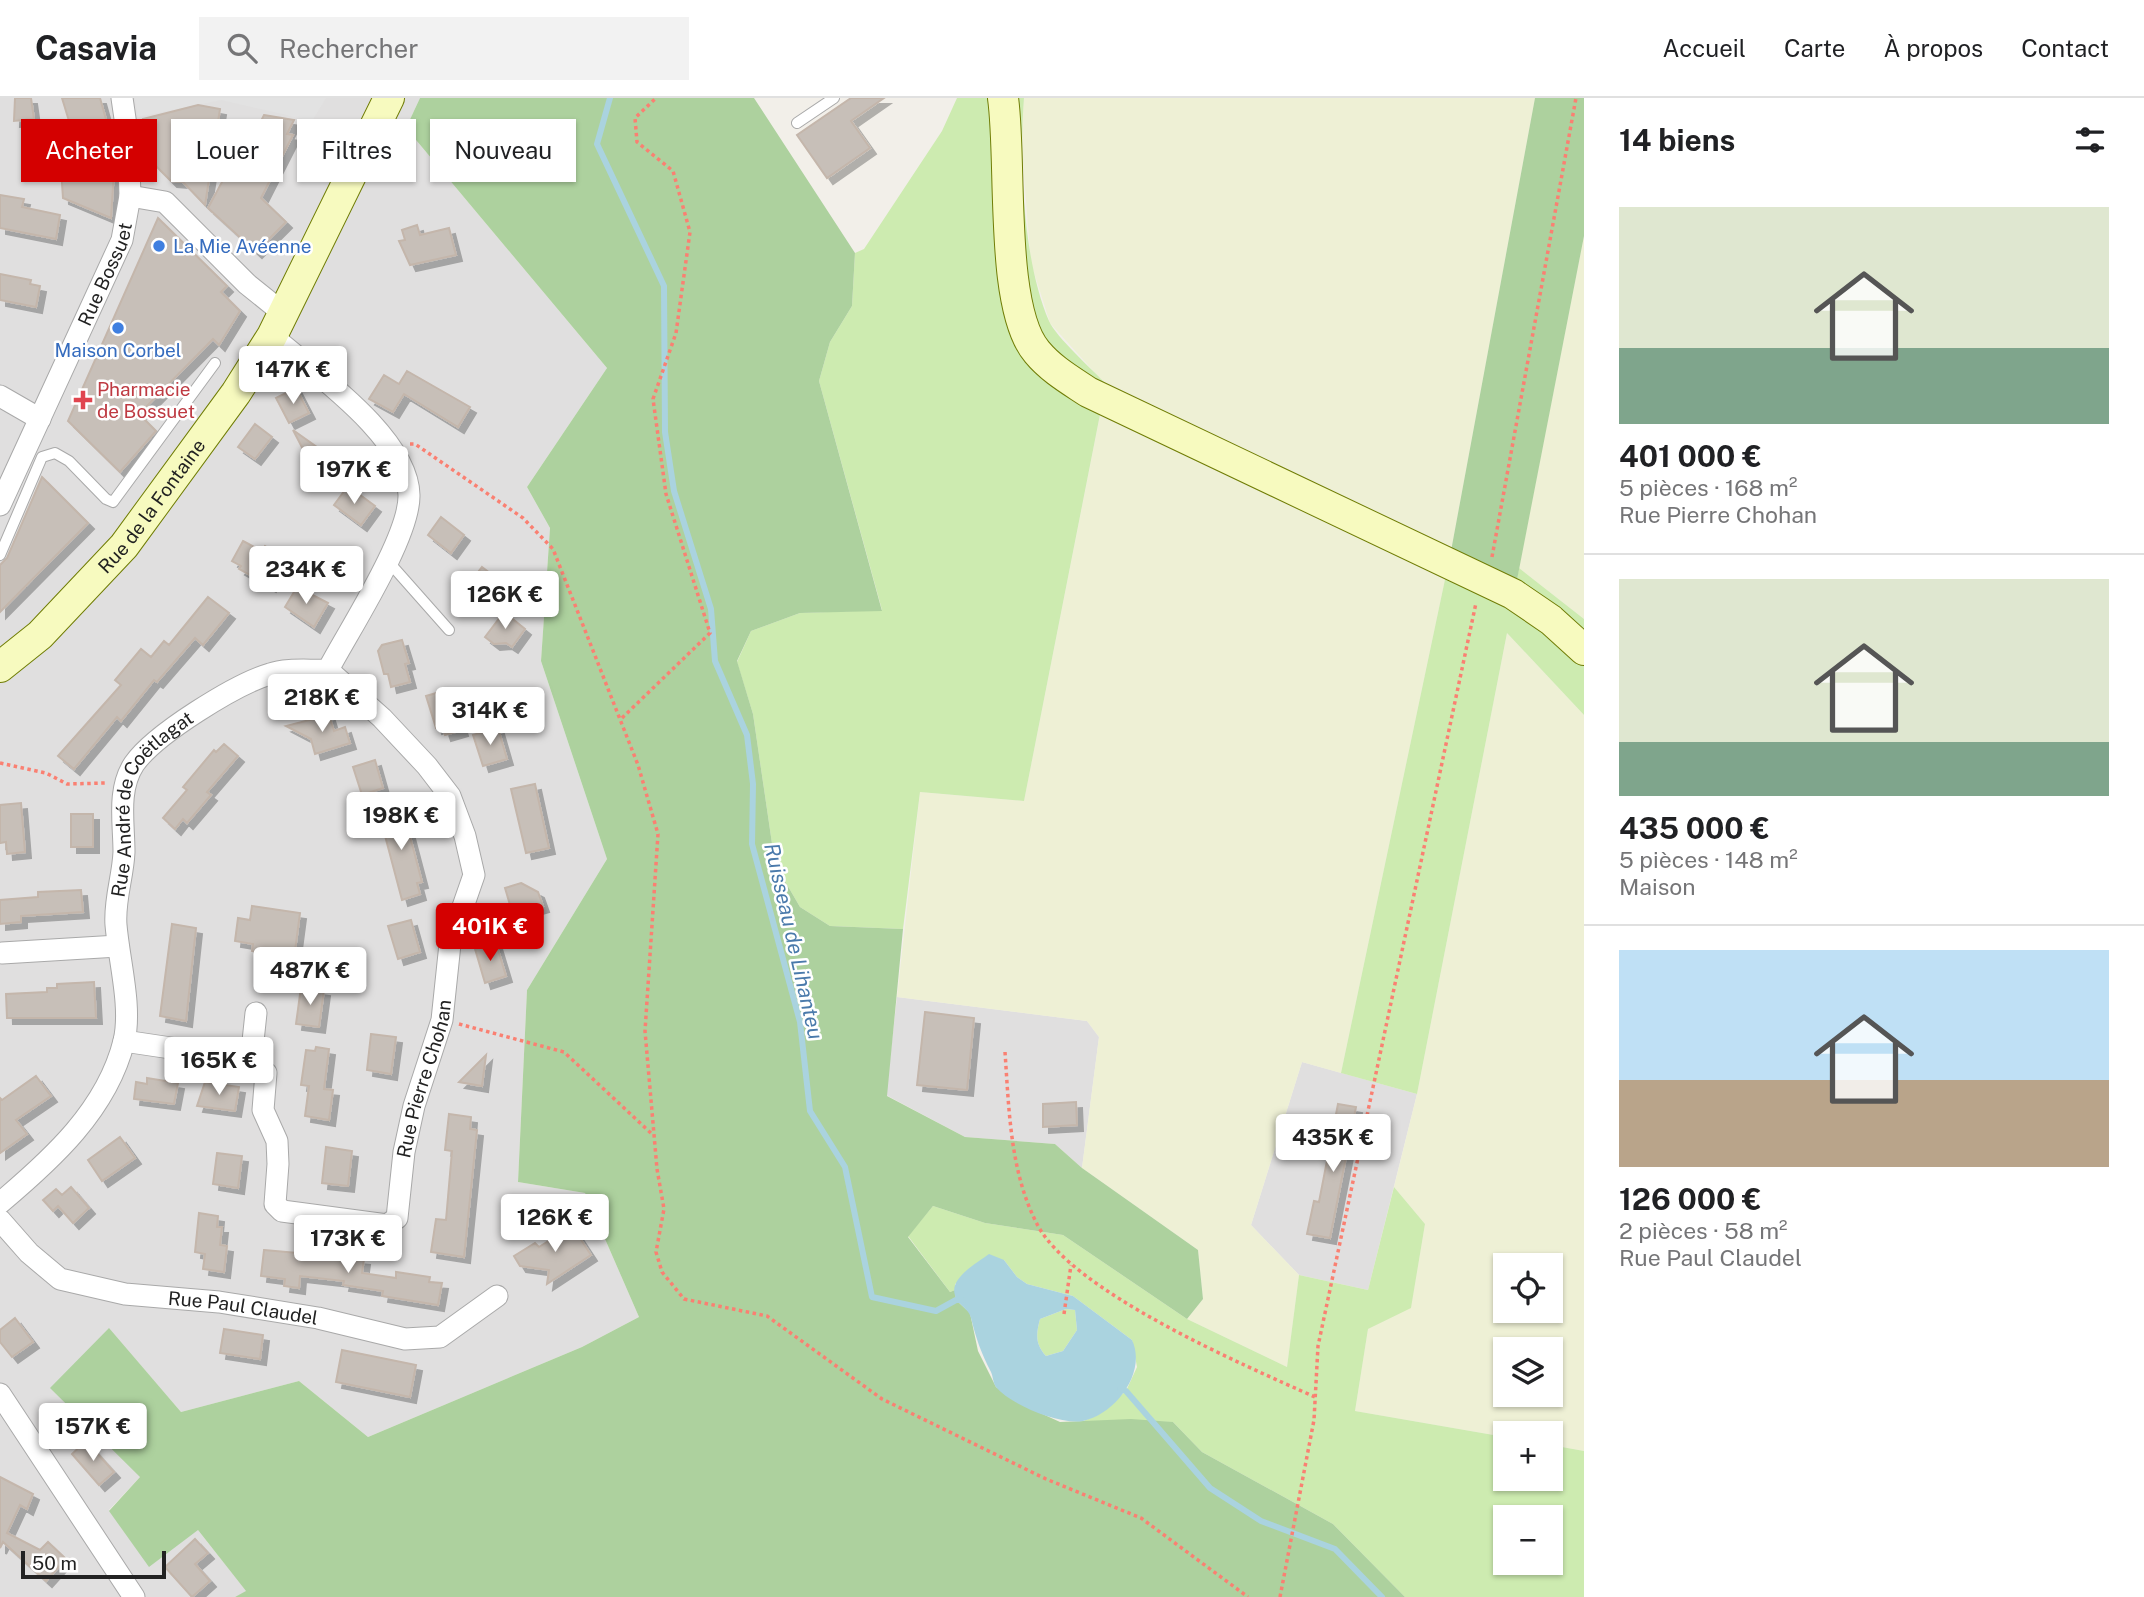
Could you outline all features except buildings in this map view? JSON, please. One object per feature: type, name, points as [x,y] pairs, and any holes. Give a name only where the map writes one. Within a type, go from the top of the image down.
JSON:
[{"type":"main road","name":"Rue de la Fontaine","points":[[0,667],[40,635],[124,546],[236,393],[277,324],[389,98]]},
{"type":"main road","points":[[1003,98],[1014,279],[1020,316],[1035,351],[1059,373],[1088,391],[1485,578],[1551,620],[1584,650]]},
{"type":"street","name":"Rue Bossuet","points":[[0,505],[122,240],[130,196],[128,139],[122,104]]},
{"type":"street","points":[[130,196],[165,202],[247,284],[277,324],[373,425],[390,447],[405,475],[409,495],[407,515],[387,560],[328,670]]},
{"type":"street","points":[[0,396],[40,419]]},
{"type":"street","name":"Rue André de Coëtlagat","points":[[0,1203],[56,1155],[102,1094],[124,1041],[124,984],[118,946],[116,896],[124,854],[122,808],[126,782],[135,763],[164,736],[236,687],[273,673],[328,670]]},
{"type":"street","name":"Rue Pierre Chohan","points":[[251,1060],[266,1073],[263,1110],[277,1141],[278,1153],[275,1204],[282,1211],[387,1224],[397,1218],[404,1152],[414,1106],[442,1020],[450,944],[474,875],[465,836],[450,796],[428,766],[382,718],[328,670]]},
{"type":"street","points":[[2,953],[118,946]]},
{"type":"street","points":[[124,1041],[251,1060],[256,1013]]},
{"type":"street","name":"Rue Paul Claudel","points":[[0,1220],[29,1253],[60,1279],[125,1294],[219,1302],[318,1318],[405,1339],[440,1337],[497,1296]]},
{"type":"street","points":[[0,1394],[134,1597]]},
{"type":"lane","points":[[797,123],[834,98]]},
{"type":"lane","points":[[0,555],[42,457],[55,453],[69,461],[106,499],[113,502],[215,363]]},
{"type":"lane","points":[[387,560],[449,630]]},
{"type":"path","points":[[622,718],[709,633],[666,494],[653,399],[674,338],[690,232],[673,171],[637,142],[635,118],[656,98]]},
{"type":"path","points":[[1280,1597],[1314,1420],[1318,1346],[1485,578],[1576,98]]},
{"type":"path","points":[[390,447],[415,444],[523,518],[553,549],[622,718],[658,834],[645,1031],[654,1136],[664,1209],[656,1252],[663,1272],[684,1299],[767,1316],[882,1399],[1046,1479],[1141,1518],[1248,1597]]},
{"type":"path","points":[[0,763],[46,773],[67,784],[126,782]]},
{"type":"path","points":[[442,1020],[564,1052],[654,1136]]},
{"type":"path","points":[[1005,1052],[1012,1136],[1022,1191],[1051,1247],[1071,1265],[1193,1339],[1315,1397]]},
{"type":"path","points":[[1065,1314],[1071,1265]]},
{"type":"shaded area","points":[[0,98],[420,98],[410,119],[297,119],[297,182],[416,182],[416,140],[430,157],[430,182],[451,182],[607,368],[527,487],[550,528],[541,661],[607,859],[527,990],[518,1182],[585,1193],[639,1317],[582,1347],[368,1437],[299,1381],[181,1412],[109,1329],[140,1477],[109,1510],[198,1530],[247,1592],[235,1597],[0,1597]]},
{"type":"shaded area","points":[[135,98],[326,98],[313,119],[221,100],[138,117]]},
{"type":"shaded area","points":[[897,997],[1087,1021],[1099,1037],[1082,1168],[1055,1144],[965,1137],[886,1095]]},
{"type":"shaded area","points":[[1302,1062],[1417,1094],[1368,1290],[1299,1275],[1251,1225]]},
{"type":"green space","points":[[420,98],[754,98],[855,253],[852,306],[830,342],[819,381],[882,611],[800,613],[751,631],[737,661],[753,714],[775,864],[800,907],[830,926],[903,929],[887,1096],[965,1137],[1055,1144],[1082,1168],[1198,1250],[1203,1299],[1187,1319],[1063,1235],[985,1223],[933,1206],[908,1237],[950,1292],[955,1290],[956,1300],[970,1313],[978,1351],[996,1387],[1025,1406],[1060,1422],[1131,1419],[1173,1422],[1202,1452],[1333,1524],[1405,1597],[235,1597],[246,1591],[198,1530],[149,1567],[109,1511],[140,1477],[50,1388],[109,1328],[181,1412],[299,1381],[368,1437],[582,1347],[639,1317],[585,1193],[518,1182],[527,990],[607,859],[541,661],[550,528],[527,487],[607,368],[451,182],[576,182],[576,119],[430,119],[430,157],[416,140],[416,119],[410,119]]},
{"type":"green space","points":[[957,98],[1024,98],[1022,151],[1025,211],[1033,270],[1040,297],[1053,328],[1106,384],[1024,801],[920,792],[903,929],[830,926],[800,907],[775,864],[753,714],[737,662],[751,631],[800,613],[882,610],[819,381],[830,342],[852,306],[855,253],[864,249],[942,131]]},
{"type":"green space","points":[[1024,98],[1535,98],[1451,551],[1341,1073],[1302,1062],[1251,1225],[1299,1275],[1287,1367],[1187,1319],[1203,1299],[1198,1250],[1082,1168],[1099,1037],[1087,1021],[897,997],[920,792],[1024,801],[1106,385],[1050,323],[1031,263],[1021,139]]},
{"type":"green space","points":[[1535,98],[1584,98],[1584,236],[1516,585],[1451,551]]},
{"type":"green space","points":[[1584,236],[1584,619],[1519,568]]},
{"type":"green space","points":[[1451,551],[1516,584],[1519,568],[1584,619],[1584,715],[1507,633],[1417,1094],[1341,1073]]},
{"type":"green space","points":[[1507,633],[1584,715],[1584,1451],[1563,1447],[1563,1421],[1493,1421],[1493,1435],[1355,1411],[1368,1329],[1411,1307],[1425,1224],[1394,1187],[1417,1094]]},
{"type":"green space","points":[[1394,1187],[1425,1224],[1411,1308],[1368,1329],[1355,1411],[1493,1435],[1493,1491],[1563,1491],[1563,1447],[1584,1451],[1584,1597],[1405,1597],[1333,1524],[1202,1452],[1173,1422],[1083,1421],[1098,1415],[1126,1391],[1137,1367],[1132,1340],[1073,1296],[1027,1284],[1017,1277],[1004,1260],[955,1284],[955,1290],[950,1292],[908,1236],[933,1206],[985,1223],[1063,1235],[1187,1319],[1287,1367],[1299,1275],[1368,1290]]},
{"type":"green space","points":[[1066,1309],[1075,1310],[1077,1330],[1063,1351],[1046,1356],[1037,1339],[1040,1319]]},
{"type":"water","points":[[989,1254],[1004,1260],[1017,1277],[1027,1284],[1073,1296],[1132,1340],[1136,1352],[1132,1378],[1126,1390],[1107,1410],[1083,1421],[1062,1420],[1024,1407],[996,1387],[970,1315],[954,1294],[963,1274]],"holes":[[[1066,1309],[1075,1310],[1077,1330],[1063,1351],[1046,1356],[1037,1339],[1040,1319]]]},
{"type":"waterway","name":"Ruisseau de Lihanteu","points":[[610,98],[597,144],[664,286],[665,432],[674,491],[711,609],[715,661],[747,735],[753,784],[752,844],[800,1022],[810,1111],[845,1167],[872,1297],[936,1311],[956,1300],[963,1300]]},
{"type":"waterway","name":"Ruisseau de Lihanteu","points":[[1120,1389],[1126,1391],[1210,1488],[1261,1521],[1335,1549],[1382,1597]]},
{"type":"place","name":"La Mie Avéenne","points":[[159,246]]},
{"type":"place","name":"Maison Corbel","points":[[118,328]]},
{"type":"place","name":"Pharmacie de Bossuet","points":[[83,400]]}]
